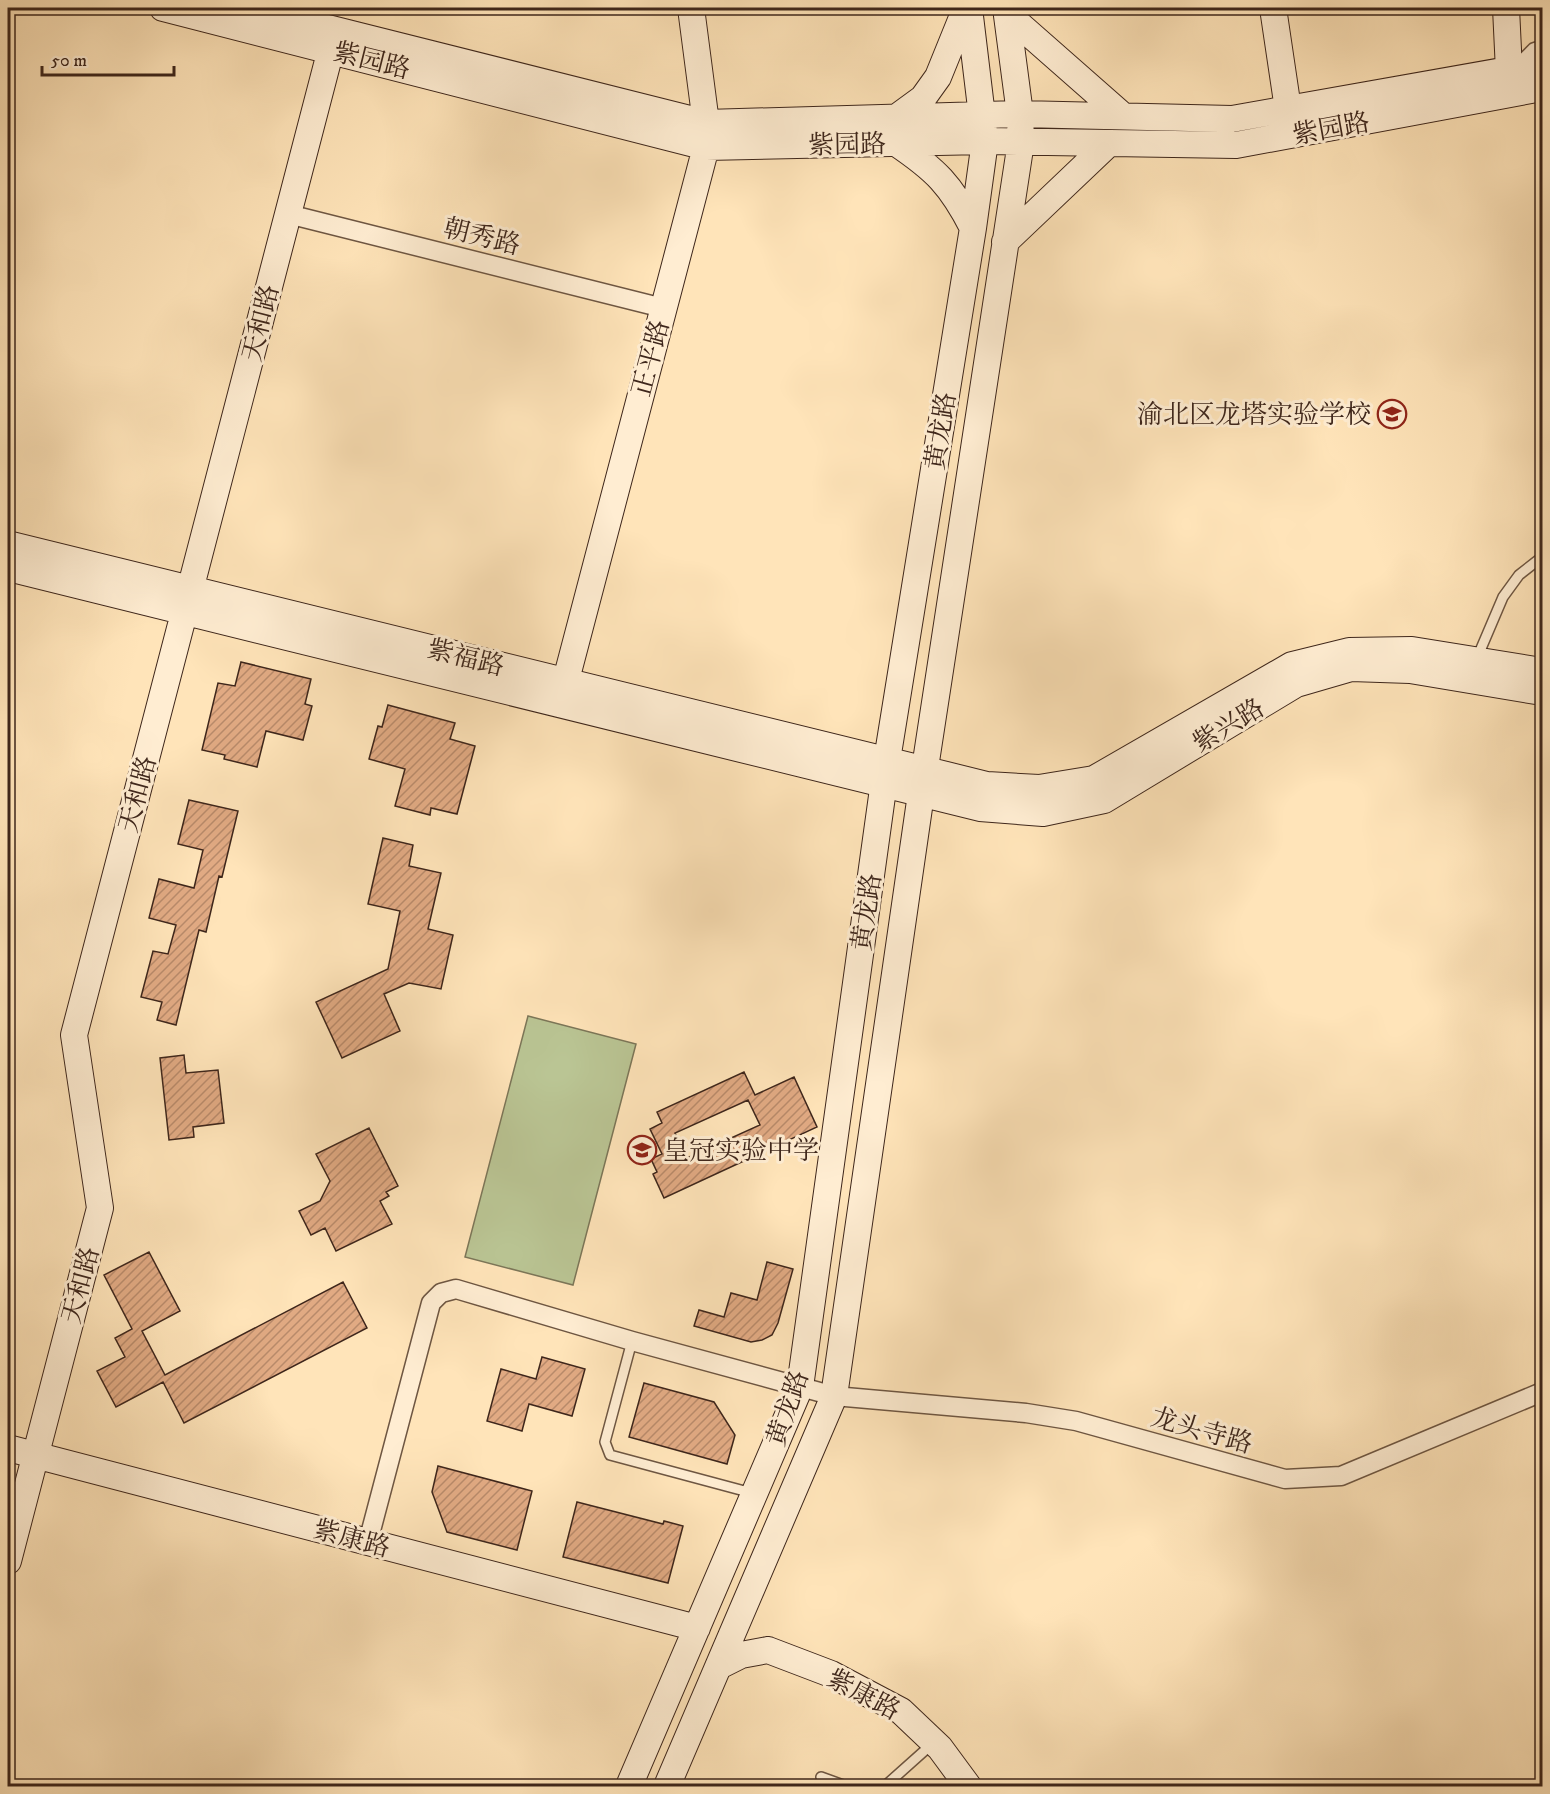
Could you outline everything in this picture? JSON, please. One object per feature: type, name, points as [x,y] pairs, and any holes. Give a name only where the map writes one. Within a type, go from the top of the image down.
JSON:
[{"type":"main road","name":"紫园路","points":[[163,8],[334,40],[706,135],[897,143],[985,141],[1236,145],[1542,88]]},
{"type":"main road","name":"紫园路","points":[[248,8],[334,40]]},
{"type":"main road","name":"正平路","points":[[562,693],[706,135],[691,8]]},
{"type":"main road","name":"黄龙路","points":[[629,1786],[800,1387],[886,772],[985,141],[968,8]]},
{"type":"main road","points":[[897,117],[923,98],[938,77],[968,8]]},
{"type":"main road","points":[[1273,8],[1288,109]]},
{"type":"main road","points":[[1506,8],[1509,71]]},
{"type":"main road","name":"黄龙路","points":[[667,1786],[834,1396],[923,782],[1021,142],[1020,114],[1006,11]]},
{"type":"main road","points":[[1006,11],[1123,116]]},
{"type":"main road","name":"天和路","points":[[8,1560],[100,1208],[74,1035],[334,40]]},
{"type":"main road","name":"紫园路","points":[[706,135],[897,117],[983,114],[1232,118],[1542,64]]},
{"type":"main road","points":[[897,143],[942,178],[958,199],[973,228]]},
{"type":"main road","points":[[1005,242],[1109,143]]},
{"type":"main road","name":"紫福路","points":[[8,544],[188,601]]},
{"type":"main road","name":"紫福路","points":[[8,568],[188,601],[923,782]]},
{"type":"main road","name":"紫兴路","points":[[923,782],[1038,788],[1094,779],[1292,665],[1349,651],[1412,650],[1542,671]]},
{"type":"main road","name":"紫兴路","points":[[923,782],[980,808],[1043,813],[1104,800],[1296,684],[1350,668],[1410,670],[1542,692]]},
{"type":"main road","name":"紫福路","points":[[562,693],[846,750],[886,772]]},
{"type":"main road","points":[[846,750],[862,747],[875,740],[894,719]]},
{"type":"main road","name":"紫康路","points":[[8,1448],[697,1628]]},
{"type":"main road","points":[[719,1666],[741,1655],[768,1650],[751,1629],[744,1607]]},
{"type":"main road","name":"紫康路","points":[[768,1650],[831,1674],[901,1711],[933,1742],[968,1786]]},
{"type":"street","name":"朝秀路","points":[[288,214],[663,308]]},
{"type":"street","name":"龙头寺路","points":[[368,1542],[431,1303],[441,1293],[456,1289],[632,1341],[834,1396],[1026,1413],[1076,1421],[1285,1479],[1341,1476],[1542,1392]]},
{"type":"lane","points":[[1509,71],[1533,48],[1542,45]]},
{"type":"lane","points":[[1476,660],[1503,597],[1519,575],[1542,557]]},
{"type":"lane","points":[[632,1341],[605,1442],[610,1455],[754,1494]]},
{"type":"lane","points":[[885,1786],[933,1742]]},
{"type":"lane","points":[[821,1777],[846,1786]]},
{"type":"green space","points":[[528,1016],[636,1044],[573,1285],[465,1257]]},
{"type":"building","points":[[241,662],[311,679],[305,704],[312,706],[303,740],[266,731],[257,767],[224,759],[225,755],[202,750],[218,683],[235,686]]},
{"type":"building","points":[[388,705],[455,723],[450,739],[475,746],[457,814],[431,808],[430,815],[395,806],[405,769],[369,759],[378,726],[382,727]]},
{"type":"building","points":[[189,800],[238,811],[206,932],[199,930],[176,1025],[157,1020],[162,1002],[141,997],[153,951],[168,954],[176,925],[149,918],[159,879],[194,888],[203,850],[178,844]]},
{"type":"building","points":[[383,838],[413,845],[409,866],[441,873],[428,929],[453,935],[441,989],[409,983],[384,994],[400,1031],[342,1058],[316,1002],[388,969],[400,911],[368,904]]},
{"type":"building","points":[[184,1055],[186,1073],[218,1070],[224,1123],[193,1127],[194,1137],[169,1140],[160,1058]]},
{"type":"building","points":[[744,1072],[755,1095],[794,1077],[817,1127],[664,1198],[653,1174],[657,1172],[651,1159],[662,1154],[650,1129],[662,1123],[657,1112]],"holes":[[[748,1100],[760,1125],[687,1158],[675,1133]]]},
{"type":"building","points":[[369,1128],[398,1186],[386,1192],[389,1196],[380,1201],[392,1224],[336,1251],[325,1228],[311,1235],[299,1211],[320,1201],[330,1181],[316,1154]]},
{"type":"building","points":[[149,1252],[180,1311],[142,1331],[165,1375],[343,1282],[367,1328],[184,1423],[163,1382],[116,1407],[97,1371],[125,1357],[115,1338],[132,1329],[104,1275]]},
{"type":"building","points":[[767,1262],[793,1269],[778,1323],[772,1335],[751,1342],[694,1326],[699,1310],[724,1317],[731,1293],[757,1300]]},
{"type":"building","points":[[542,1357],[585,1369],[572,1416],[529,1404],[522,1431],[487,1421],[501,1369],[536,1379]]},
{"type":"building","points":[[644,1383],[714,1402],[735,1435],[727,1464],[629,1437]]},
{"type":"building","points":[[438,1466],[532,1491],[517,1550],[447,1532],[432,1492]]},
{"type":"building","points":[[577,1502],[663,1524],[664,1521],[683,1526],[668,1583],[563,1557]]},
{"type":"place","name":"渝北区龙塔实验学校","points":[[1392,414]]},
{"type":"place","name":"皇冠实验中学","points":[[642,1150]]}]
